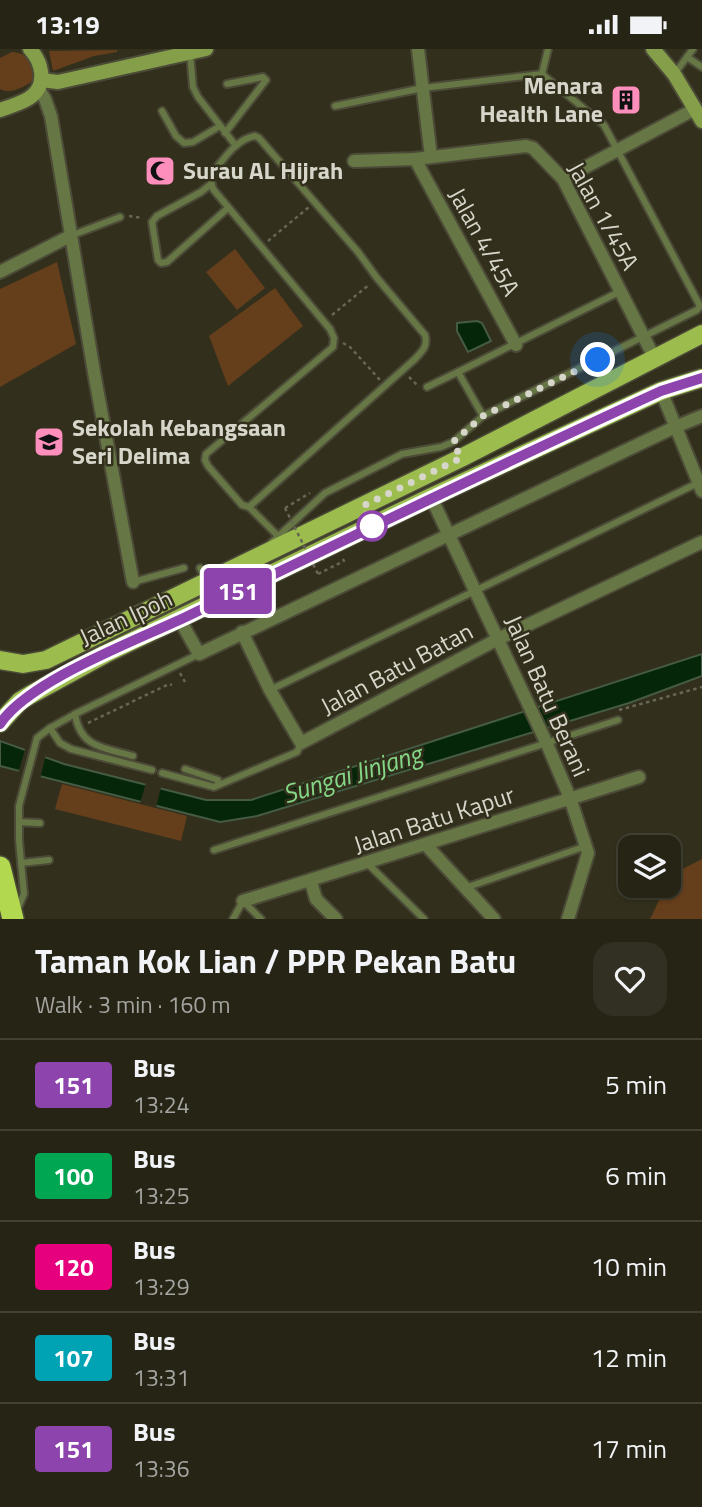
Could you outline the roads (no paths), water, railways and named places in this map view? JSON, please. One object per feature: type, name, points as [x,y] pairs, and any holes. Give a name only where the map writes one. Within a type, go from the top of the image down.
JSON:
[{"type":"highway","points":[[11,865],[17,916]]},
{"type":"main road","name":"Jalan Ipoh","points":[[0,660],[23,664],[46,660],[203,575],[252,561],[457,450],[702,334]]},
{"type":"main road","name":"Jalan Ipoh","points":[[0,723],[20,701],[48,683],[431,497],[661,391],[702,376]]},
{"type":"street","points":[[30,49],[41,67],[40,84],[51,116],[70,236],[134,582]]},
{"type":"street","points":[[0,110],[32,96],[40,84],[189,50],[206,49]]},
{"type":"street","points":[[418,49],[431,157]]},
{"type":"street","points":[[564,179],[617,149],[698,115],[661,52]]},
{"type":"street","points":[[0,101],[32,103],[51,116]]},
{"type":"street","name":"Jalan 1/45A","points":[[354,161],[415,159],[526,146],[539,153],[564,179],[654,357]]},
{"type":"street","name":"Jalan 4/45A","points":[[415,159],[516,345]]},
{"type":"street","points":[[0,272],[70,236]]},
{"type":"street","points":[[661,391],[701,485]]},
{"type":"street","points":[[180,620],[199,654],[702,416]]},
{"type":"street","name":"Jalan Batu Berani","points":[[431,497],[547,744],[570,798],[586,846],[588,853],[567,919]]},
{"type":"street","name":"Jalan Batu Batan","points":[[301,743],[498,639],[702,542]]},
{"type":"street","points":[[243,632],[270,690],[301,743]]},
{"type":"street","name":"Jalan Batu Kapur","points":[[243,901],[311,882],[639,777]]},
{"type":"street","points":[[425,845],[494,919]]},
{"type":"street","points":[[311,882],[316,899],[336,919]]},
{"type":"lane","points":[[542,74],[548,49]]},
{"type":"lane","points":[[674,74],[692,49]]},
{"type":"lane","points":[[189,50],[193,87],[236,146]]},
{"type":"lane","points":[[687,57],[702,67]]},
{"type":"lane","points":[[252,561],[325,493],[402,454],[441,447],[457,450],[483,416],[644,337],[700,306],[604,125],[542,74],[423,88],[335,106]]},
{"type":"lane","points":[[225,133],[266,80],[263,77],[227,84]]},
{"type":"lane","points":[[162,111],[176,136],[184,143],[193,142],[220,126]]},
{"type":"lane","points":[[249,507],[426,348],[425,335],[358,252],[259,138],[248,137],[236,146],[210,176],[211,184],[260,248],[324,322],[334,338],[333,347],[206,454],[208,466],[242,505],[249,507],[278,536]]},
{"type":"lane","points":[[211,184],[157,216],[152,222],[158,260],[161,263],[167,262],[228,208]]},
{"type":"lane","points":[[70,236],[120,217]]},
{"type":"lane","points":[[427,387],[621,291]]},
{"type":"lane","points":[[458,372],[483,416]]},
{"type":"lane","points":[[270,690],[475,590],[701,485]]},
{"type":"lane","points":[[134,582],[184,568]]},
{"type":"lane","points":[[17,916],[24,894],[11,865],[19,822],[19,806],[37,738],[75,715],[199,654]]},
{"type":"lane","points":[[75,715],[77,727],[89,742],[133,756]]},
{"type":"lane","points":[[214,851],[618,720]]},
{"type":"lane","points":[[50,728],[60,743],[71,749],[152,770]]},
{"type":"lane","points":[[162,773],[214,787],[297,752],[301,743]]},
{"type":"lane","points":[[185,769],[218,780],[218,785]]},
{"type":"lane","points":[[19,822],[40,823]]},
{"type":"lane","points":[[466,888],[586,846]]},
{"type":"lane","points":[[11,865],[49,860]]},
{"type":"lane","points":[[367,863],[424,919]]},
{"type":"lane","points":[[233,919],[243,901],[261,919]]},
{"type":"water","points":[[457,323],[482,323],[491,341],[468,352],[457,331]]},
{"type":"water","name":"Sungai Jinjang","points":[[702,654],[702,676],[629,703],[257,816],[220,822],[0,766],[0,741],[64,764],[206,800],[251,800]]},
{"type":"place","name":"Menara Health Lane","points":[[626,100]]},
{"type":"place","name":"Surau AL Hijrah","points":[[160,171]]},
{"type":"place","name":"Sekolah Kebangsaan Seri Delima","points":[[49,442]]}]
